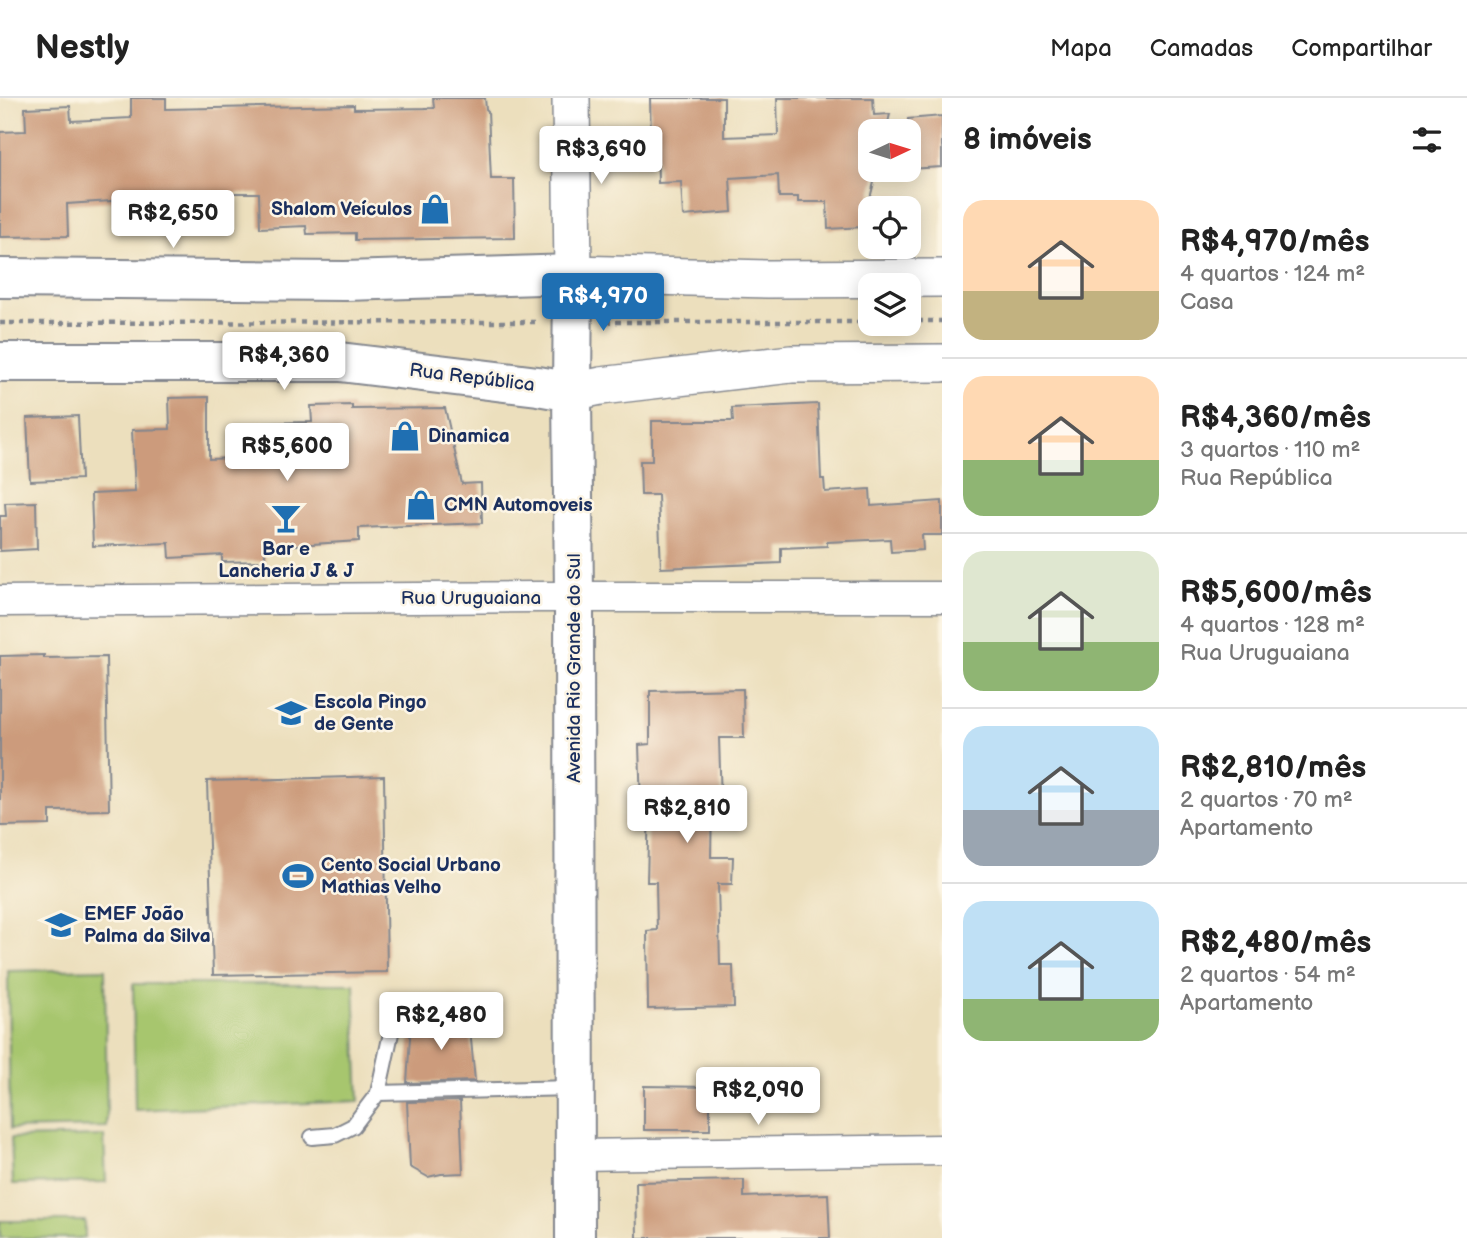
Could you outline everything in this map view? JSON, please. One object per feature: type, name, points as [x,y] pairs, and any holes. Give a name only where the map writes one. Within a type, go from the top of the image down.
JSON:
[{"type":"main road","points":[[0,278],[345,281],[573,274]]},
{"type":"main road","name":"Avenida Rio Grande do Sul","points":[[573,274],[575,1238]]},
{"type":"main road","name":"Rua República","points":[[0,362],[340,362],[572,392]]},
{"type":"street","name":"Avenida Rio Grande do Sul","points":[[571,98],[573,274]]},
{"type":"street","points":[[573,274],[768,279],[942,278]]},
{"type":"street","name":"Rua República","points":[[572,392],[601,386],[791,364],[942,363]]},
{"type":"street","name":"Rua Uruguaiana","points":[[0,601],[942,597]]},
{"type":"street","points":[[575,1154],[942,1150]]},
{"type":"lane","points":[[312,1137],[335,1135],[353,1126],[378,1093],[393,1024],[406,1013],[452,1008]]},
{"type":"lane","points":[[378,1093],[575,1088]]},
{"type":"path","points":[[921,321],[942,321]]},
{"type":"path","points":[[0,323],[858,322]]},
{"type":"green space","points":[[105,969],[107,1127],[10,1129],[8,971]]},
{"type":"green space","points":[[133,984],[354,984],[359,1101],[135,1110]]},
{"type":"green space","points":[[104,1136],[106,1182],[13,1184],[11,1138]]},
{"type":"green space","points":[[0,1221],[85,1221],[85,1238],[0,1238]]},
{"type":"building","points":[[131,98],[166,98],[166,109],[354,105],[354,109],[434,108],[433,98],[485,98],[491,179],[514,179],[515,238],[355,240],[355,233],[307,234],[306,226],[260,228],[259,193],[126,196],[126,200],[67,204],[68,236],[0,237],[0,132],[26,131],[25,108],[70,106],[71,121],[131,118]]},
{"type":"building","points":[[650,98],[724,98],[724,137],[778,135],[777,98],[873,98],[874,115],[890,114],[889,119],[858,119],[858,182],[874,182],[871,196],[858,196],[858,227],[828,229],[827,202],[798,202],[798,197],[779,197],[778,175],[730,178],[732,212],[683,216],[681,182],[658,183],[657,137],[651,138]]},
{"type":"building","points":[[942,116],[942,167],[921,168],[921,119],[908,119]]},
{"type":"building","points":[[209,397],[209,459],[265,457],[264,423],[312,422],[311,406],[352,405],[352,409],[445,408],[462,484],[481,483],[482,523],[359,528],[359,541],[265,547],[265,561],[222,562],[222,555],[170,558],[169,543],[93,546],[91,494],[135,492],[132,430],[170,429],[169,398]]},
{"type":"building","points":[[818,404],[821,479],[824,479],[825,492],[870,489],[871,506],[942,501],[942,535],[922,535],[923,550],[891,552],[890,539],[827,542],[827,546],[781,548],[781,563],[661,568],[658,495],[641,495],[640,461],[652,461],[652,421],[733,421],[732,408]]},
{"type":"building","points":[[78,416],[81,479],[30,481],[27,418]]},
{"type":"building","points":[[36,502],[37,549],[0,551],[0,516],[6,516],[5,503]]},
{"type":"building","points":[[44,655],[44,658],[106,657],[109,810],[50,811],[50,825],[0,826],[0,656]]},
{"type":"building","points":[[743,689],[744,738],[719,738],[721,803],[712,803],[711,857],[733,857],[732,884],[718,884],[720,965],[733,965],[734,1007],[648,1009],[647,931],[657,930],[656,882],[647,882],[649,805],[641,805],[639,745],[650,744],[650,691]]},
{"type":"building","name":"Cento Social Urbano Mathias Velho","points":[[384,776],[387,972],[213,975],[207,781]]},
{"type":"building","points":[[447,1018],[469,1019],[475,1081],[407,1083],[411,1022]]},
{"type":"building","points":[[644,1086],[710,1087],[710,1130],[644,1130]]},
{"type":"building","points":[[460,1101],[463,1173],[428,1177],[410,1167],[407,1102]]},
{"type":"building","points":[[744,1180],[744,1197],[828,1194],[830,1238],[637,1238],[636,1182]]},
{"type":"place","name":"Shalom Veículos","points":[[435,209]]},
{"type":"place","name":"Dinamica","points":[[405,436]]},
{"type":"place","name":"CMN Automoveis","points":[[421,505]]},
{"type":"place","name":"Bar e Lancheria J & J","points":[[286,518]]},
{"type":"place","name":"Escola Pingo de Gente","points":[[291,713]]},
{"type":"place","name":"Cento Social Urbano Mathias Velho","points":[[298,876]]},
{"type":"place","name":"EMEF João Palma da Silva","points":[[61,925]]}]
